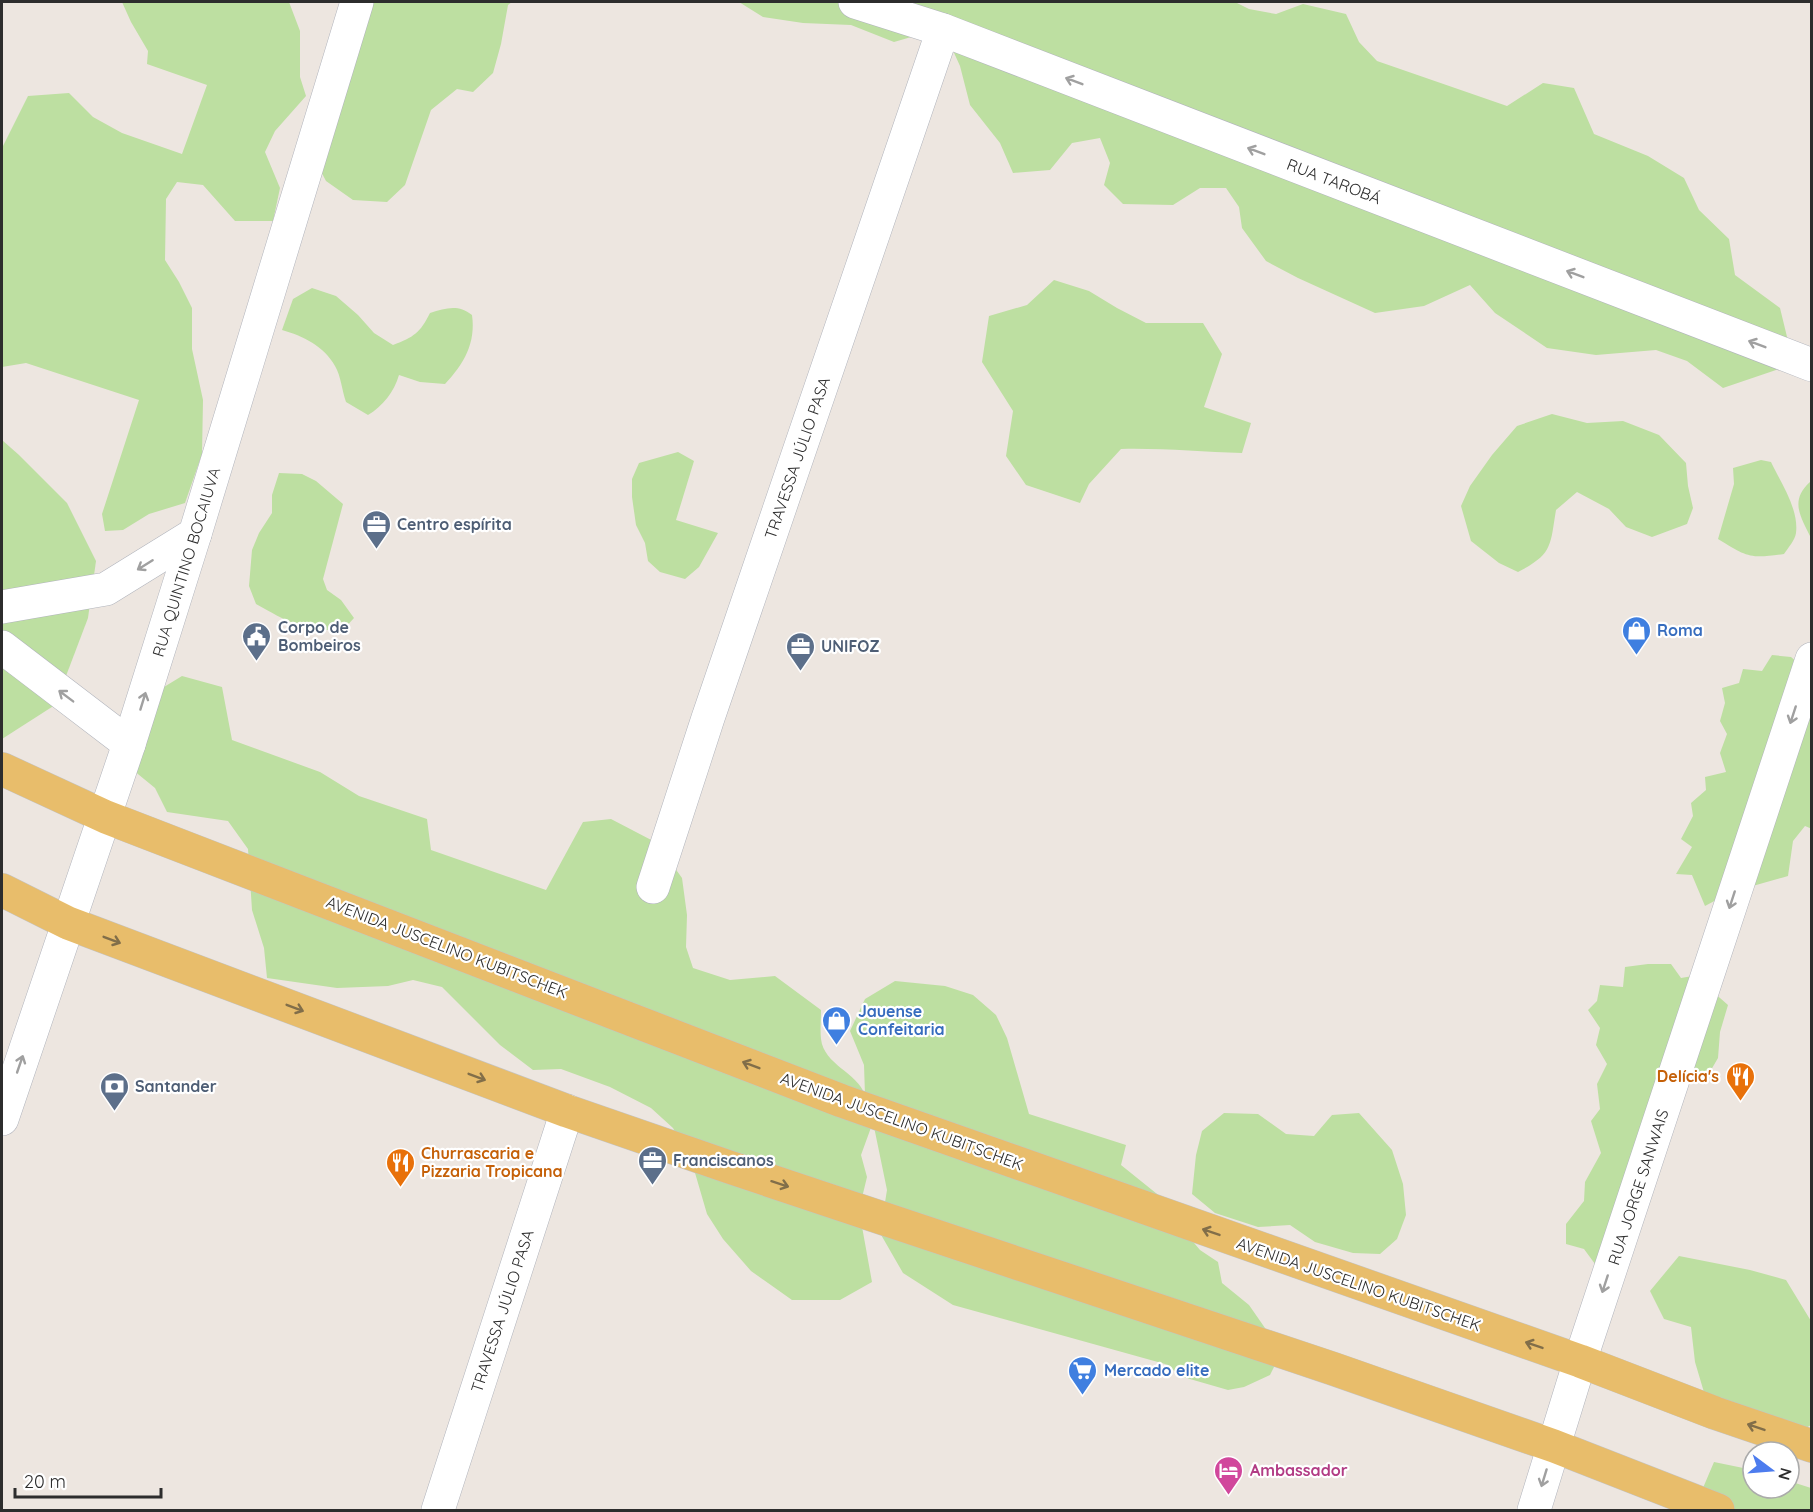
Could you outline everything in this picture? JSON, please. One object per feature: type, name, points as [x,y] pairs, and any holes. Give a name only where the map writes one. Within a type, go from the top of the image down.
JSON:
[{"type":"main road","name":"AVENIDA JUSCELINO KUBITSCHEK","points":[[2,769],[106,817],[842,1101],[1580,1361],[1715,1413],[1812,1446]]},
{"type":"main road","points":[[2,890],[68,923],[567,1111],[1334,1369],[1554,1446],[1718,1510]]},
{"type":"street","name":"RUA QUINTINO BOCAIUVA","points":[[2,1119],[106,817],[357,2]]},
{"type":"street","name":"RUA TAROBÁ","points":[[855,2],[943,30],[1812,365]]},
{"type":"street","name":"TRAVESSA JÚLIO PASA","points":[[653,887],[708,718],[943,30]]},
{"type":"street","points":[[2,608],[106,589],[195,534]]},
{"type":"street","points":[[2,647],[129,744]]},
{"type":"street","name":"RUA JORGE SANWAIS","points":[[1534,1510],[1580,1361],[1812,659]]},
{"type":"street","name":"TRAVESSA JÚLIO PASA","points":[[438,1510],[567,1111]]},
{"type":"green space","points":[[122,2],[289,2],[300,31],[300,77],[306,96],[275,131],[265,152],[280,188],[273,221],[235,221],[203,185],[177,182],[166,199],[165,260],[192,308],[192,349],[203,400],[202,454],[185,503],[149,514],[123,530],[105,531],[102,514],[139,400],[26,363],[2,367],[2,148],[28,96],[69,93],[93,117],[122,133],[182,154],[207,85],[147,64],[148,51]]},
{"type":"green space","points":[[361,2],[512,2],[508,5],[493,73],[473,92],[457,89],[431,110],[405,185],[387,202],[353,200],[326,181],[315,160]]},
{"type":"green space","points":[[739,2],[1235,2],[1249,9],[1276,14],[1303,4],[1346,14],[1359,42],[1377,61],[1507,106],[1543,83],[1574,88],[1594,134],[1648,156],[1684,178],[1699,210],[1729,239],[1735,275],[1780,308],[1789,345],[1776,370],[1723,388],[1687,361],[1656,350],[1596,355],[1547,348],[1495,313],[1470,285],[1424,306],[1375,313],[1266,261],[1242,228],[1239,207],[1226,188],[1200,188],[1173,205],[1123,204],[1104,185],[1110,163],[1100,138],[1072,143],[1050,170],[1013,173],[1000,143],[970,105],[960,66],[950,44],[925,33],[894,42],[851,25],[803,23],[763,17]]},
{"type":"green space","points":[[1054,280],[1089,291],[1146,323],[1203,323],[1222,354],[1204,407],[1251,423],[1242,453],[1121,449],[1089,484],[1080,503],[1026,485],[1006,456],[1013,411],[982,362],[989,316],[1027,305]]},
{"type":"green space","points":[[312,288],[336,296],[374,333],[393,345],[416,334],[430,313],[447,309],[462,309],[472,315],[473,325],[470,344],[463,361],[445,384],[420,382],[399,375],[387,398],[368,415],[346,402],[337,370],[319,347],[298,335],[282,330],[293,299]]},
{"type":"green space","points":[[1552,414],[1587,423],[1623,421],[1659,435],[1686,463],[1693,508],[1687,524],[1652,537],[1626,527],[1609,509],[1577,492],[1556,510],[1551,541],[1544,554],[1518,572],[1499,563],[1471,541],[1461,506],[1470,486],[1517,426]]},
{"type":"green space","points":[[2,440],[67,503],[96,561],[88,618],[55,705],[2,739]]},
{"type":"green space","points":[[678,452],[694,461],[676,520],[718,533],[699,567],[685,579],[660,572],[648,561],[645,543],[636,525],[632,497],[632,479],[639,463]]},
{"type":"green space","points":[[1761,460],[1771,462],[1795,515],[1795,536],[1784,554],[1749,555],[1718,539],[1734,484],[1733,468]]},
{"type":"green space","points":[[279,473],[302,474],[316,481],[343,504],[323,579],[327,590],[341,600],[354,618],[343,630],[307,627],[278,616],[256,604],[249,586],[252,550],[259,533],[272,513],[272,495]]},
{"type":"green space","points":[[1810,482],[1812,483],[1811,538],[1798,503]]},
{"type":"green space","points":[[1772,655],[1791,657],[1811,674],[1812,829],[1805,826],[1793,841],[1788,876],[1735,892],[1705,906],[1692,875],[1676,874],[1692,847],[1681,839],[1693,816],[1691,803],[1706,790],[1705,777],[1726,772],[1720,753],[1727,734],[1720,721],[1725,703],[1722,688],[1739,683],[1743,669],[1762,671]]},
{"type":"green space","points":[[182,676],[222,687],[232,740],[320,772],[359,796],[427,819],[431,850],[546,890],[583,822],[611,819],[657,843],[682,878],[687,915],[686,947],[693,968],[730,980],[775,976],[821,1010],[823,1048],[834,1062],[855,1080],[865,1095],[864,1065],[850,1031],[865,999],[895,981],[945,986],[973,995],[996,1015],[1007,1038],[1029,1114],[1126,1145],[1121,1165],[1167,1202],[1184,1231],[1200,1250],[1218,1262],[1222,1283],[1249,1305],[1265,1328],[1278,1359],[1270,1375],[1244,1387],[1228,1390],[1183,1377],[1165,1364],[953,1305],[903,1273],[880,1233],[887,1190],[873,1122],[861,1155],[867,1177],[859,1210],[872,1282],[840,1300],[792,1300],[751,1271],[723,1239],[707,1214],[693,1166],[673,1128],[651,1108],[610,1087],[561,1069],[533,1070],[500,1045],[442,987],[413,980],[388,986],[337,988],[267,978],[264,948],[252,910],[248,849],[228,821],[167,812],[155,788],[133,770],[146,698]]},
{"type":"green space","points":[[1671,964],[1681,978],[1704,974],[1712,991],[1728,1005],[1720,1032],[1718,1058],[1704,1082],[1692,1073],[1595,1264],[1584,1249],[1566,1244],[1566,1224],[1584,1201],[1585,1182],[1601,1153],[1591,1121],[1600,1109],[1597,1084],[1607,1064],[1596,1045],[1600,1028],[1588,1010],[1597,1001],[1600,985],[1623,987],[1625,967]]},
{"type":"green space","points":[[1224,1113],[1258,1114],[1286,1134],[1314,1136],[1332,1115],[1359,1113],[1392,1150],[1403,1184],[1406,1215],[1397,1239],[1380,1254],[1353,1253],[1315,1242],[1290,1225],[1258,1227],[1215,1213],[1192,1194],[1196,1155],[1202,1131]]},
{"type":"green space","points":[[1679,1256],[1750,1270],[1786,1280],[1811,1321],[1811,1425],[1799,1432],[1706,1399],[1695,1362],[1691,1327],[1664,1319],[1650,1291]]},
{"type":"green space","points":[[1714,1462],[1741,1468],[1741,1500],[1801,1500],[1801,1485],[1811,1488],[1811,1510],[1704,1510],[1697,1502]]},
{"type":"place","name":"Centro espírita","points":[[376,550]]},
{"type":"place","name":"Roma","points":[[1636,656]]},
{"type":"place","name":"Corpo de Bombeiros","points":[[257,662]]},
{"type":"place","name":"UNIFOZ","points":[[800,672]]},
{"type":"place","name":"Jauense Confeitaria","points":[[837,1046]]},
{"type":"place","name":"Delícia's","points":[[1740,1102]]},
{"type":"place","name":"Santander","points":[[114,1112]]},
{"type":"place","name":"Franciscanos","points":[[652,1186]]},
{"type":"place","name":"Churrascaria e Pizzaria Tropicana","points":[[400,1188]]},
{"type":"place","name":"Mercado elite","points":[[1083,1396]]},
{"type":"place","name":"Ambassador","points":[[1229,1496]]}]
